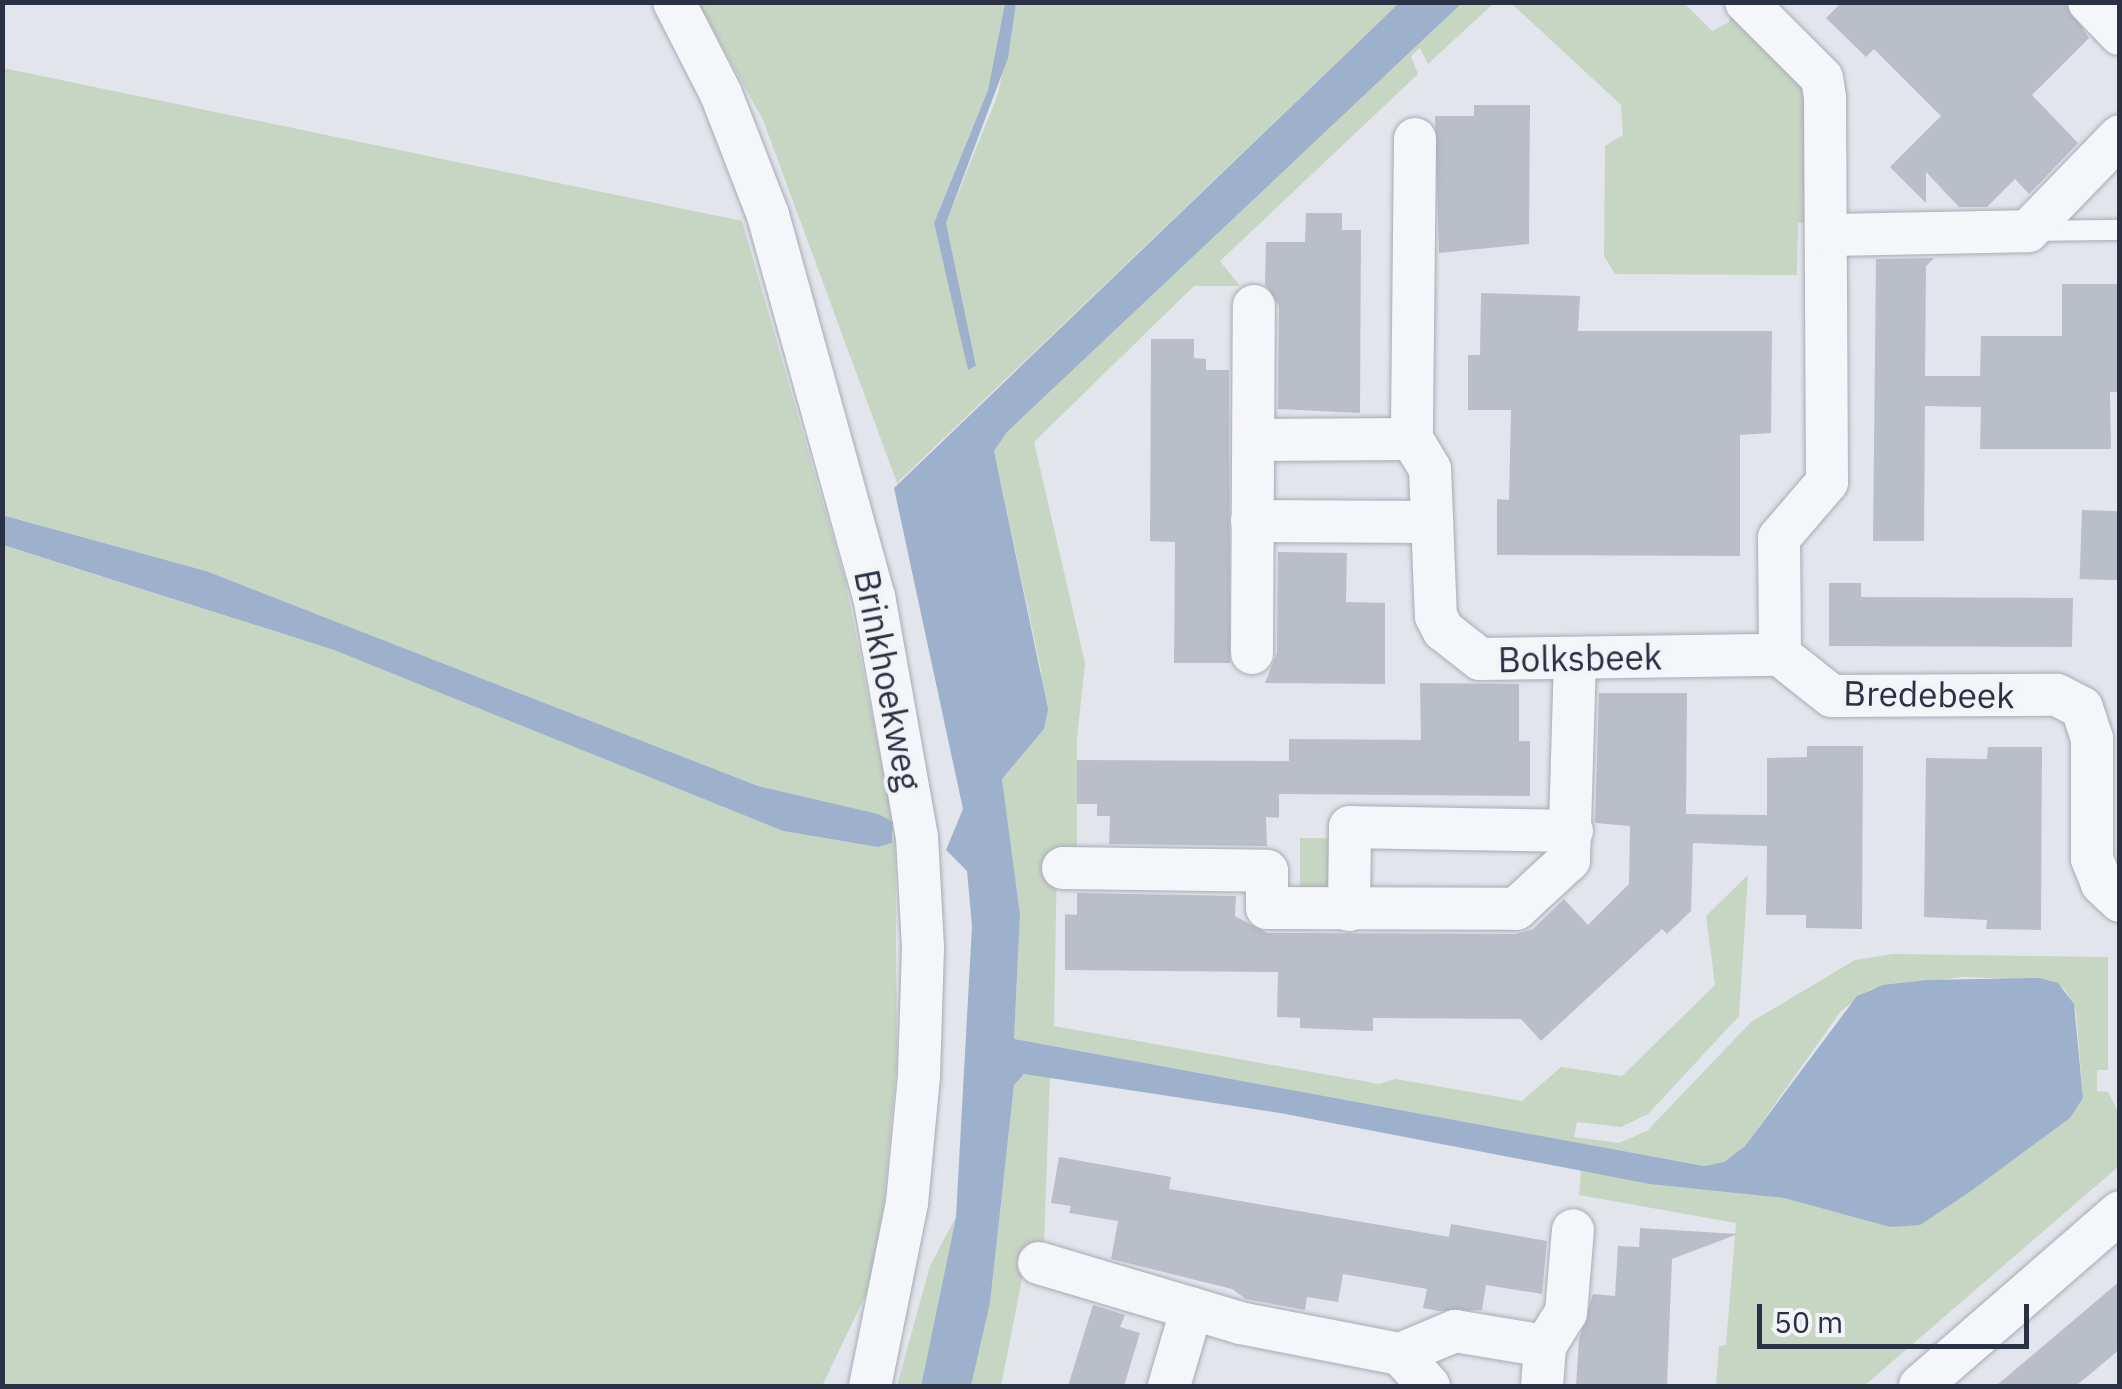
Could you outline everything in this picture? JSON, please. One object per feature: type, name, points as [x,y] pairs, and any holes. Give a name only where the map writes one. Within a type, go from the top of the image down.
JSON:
[{"type":"street","name":"Brinkhoekweg","points":[[674,2],[721,94],[768,215],[874,596],[912,800],[924,948],[919,1076],[908,1204],[870,1386]]},
{"type":"street","points":[[1746,2],[1822,78],[1827,235],[1827,482],[1779,538],[1780,655]]},
{"type":"street","points":[[2089,2],[2120,34]]},
{"type":"street","points":[[1827,235],[2028,231],[2120,136]]},
{"type":"street","name":"Bolksbeek","points":[[1415,139],[1412,439],[1430,469],[1436,616],[1464,652],[1480,659],[1780,655]]},
{"type":"street","points":[[1252,653],[1254,306]]},
{"type":"street","points":[[1254,440],[1412,439]]},
{"type":"street","points":[[1252,522],[1430,522]]},
{"type":"street","name":"Bredebeek","points":[[1780,655],[1832,696],[2057,695],[2101,704],[2092,738],[2092,859],[2102,884],[2120,902]]},
{"type":"street","points":[[1063,868],[1267,871],[1267,908],[1516,909],[1569,860],[1576,658]]},
{"type":"street","points":[[1349,910],[1350,828],[1572,830]]},
{"type":"street","points":[[1920,1386],[2120,1212]]},
{"type":"street","points":[[1400,1354],[1454,1331],[1544,1366],[1566,1312],[1573,1230]]},
{"type":"street","points":[[1039,1263],[1192,1308],[1400,1354],[1429,1386]]},
{"type":"street","points":[[1169,1386],[1192,1308]]},
{"type":"lane","points":[[2028,231],[2120,230]]},
{"type":"green space","points":[[698,3],[1005,3],[988,90],[934,223],[969,370],[976,366],[946,223],[998,94],[1016,3],[1399,3],[897,483],[763,120]]},
{"type":"green space","points":[[1462,3],[1494,3],[1428,64],[1420,48],[1411,56],[1418,74],[1220,261],[1240,286],[1194,286],[1034,442],[1085,663],[1077,738],[1077,856],[1057,856],[1054,1026],[1379,1084],[1396,1079],[1522,1101],[1561,1067],[1622,1076],[1715,985],[1706,916],[1748,875],[1739,1016],[1648,1114],[1621,1127],[1577,1122],[1574,1137],[1619,1143],[1647,1131],[1751,1022],[1855,960],[1893,954],[2108,957],[2108,1070],[2097,1070],[2097,1091],[2108,1092],[2119,1114],[2119,1166],[1864,1386],[1716,1386],[1719,1346],[1726,1345],[1736,1223],[1579,1195],[1581,1170],[1784,1198],[1890,1227],[1971,1191],[2070,1118],[2083,1098],[2076,1011],[2065,989],[2050,980],[1962,977],[1870,989],[1841,1011],[1745,1146],[1724,1162],[1704,1166],[1014,1039],[1020,914],[1002,779],[1044,729],[1041,670],[994,451],[1007,432]]},
{"type":"green space","points":[[1511,3],[1684,3],[1712,31],[1729,22],[1732,11],[1804,83],[1811,222],[1798,223],[1797,275],[1615,274],[1604,256],[1605,146],[1623,135],[1621,105]]},
{"type":"green space","points":[[3,68],[742,221],[845,580],[893,822],[758,786],[206,571],[3,515]]},
{"type":"green space","points":[[2,545],[334,650],[783,831],[878,847],[892,843],[895,832],[897,1059],[884,1204],[870,1286],[822,1386],[3,1386]]},
{"type":"green space","points":[[1300,838],[1334,838],[1334,887],[1300,887]]},
{"type":"green space","points":[[1024,1074],[1050,1075],[1044,1244],[1024,1269],[1001,1386],[971,1386],[990,1303],[1014,1085]]},
{"type":"green space","points":[[956,1217],[921,1386],[897,1386],[930,1266]]},
{"type":"water","points":[[1005,3],[1016,3],[1008,58],[946,223],[976,366],[968,370],[934,223],[988,90]]},
{"type":"water","points":[[1399,3],[1462,3],[1007,432],[994,451],[1048,709],[1044,729],[1002,779],[1020,914],[1014,1039],[1704,1166],[1724,1162],[1745,1146],[1857,996],[1883,985],[1927,980],[2040,978],[2058,983],[2074,1004],[2083,1098],[2070,1118],[1971,1191],[1920,1225],[1890,1227],[1784,1198],[1650,1184],[1280,1113],[1024,1074],[1014,1085],[990,1303],[971,1386],[921,1386],[956,1217],[972,926],[967,871],[946,850],[963,809],[894,488]]},
{"type":"water","points":[[2,515],[206,571],[758,786],[878,814],[893,822],[892,843],[878,847],[783,831],[334,650],[3,545]]},
{"type":"building","points":[[1842,2],[2065,2],[2089,38],[2032,95],[2078,143],[2029,194],[2015,179],[1987,207],[1959,207],[1926,172],[1926,203],[1890,167],[1941,116],[1874,49],[1866,57],[1826,18]]},
{"type":"building","points":[[1474,105],[1530,105],[1529,244],[1439,253],[1435,116],[1474,116]]},
{"type":"building","points":[[1306,213],[1342,213],[1342,230],[1361,230],[1360,413],[1278,409],[1279,306],[1265,284],[1266,242],[1305,242]]},
{"type":"building","points":[[1934,258],[1926,266],[1925,376],[1980,376],[1981,336],[2062,336],[2062,284],[2120,284],[2120,392],[2110,392],[2111,449],[1980,449],[1981,407],[1925,406],[1924,541],[1873,541],[1876,259]]},
{"type":"building","points":[[1481,293],[1580,296],[1578,331],[1772,331],[1771,433],[1740,435],[1740,556],[1497,555],[1497,499],[1509,500],[1511,410],[1468,410],[1468,355],[1480,355]]},
{"type":"building","points":[[1151,339],[1194,339],[1194,358],[1206,359],[1206,370],[1229,370],[1230,663],[1174,663],[1175,542],[1150,541]]},
{"type":"building","points":[[2082,510],[2120,511],[2118,580],[2080,579]]},
{"type":"building","points":[[1278,552],[1347,553],[1346,602],[1385,603],[1385,684],[1265,683],[1277,653]]},
{"type":"building","points":[[1829,583],[1861,583],[1861,597],[2073,598],[2072,647],[1829,646]]},
{"type":"building","points":[[1420,683],[1519,684],[1519,741],[1530,741],[1530,796],[1279,794],[1279,818],[1266,817],[1267,846],[1109,844],[1110,816],[1097,816],[1097,804],[1077,804],[1077,760],[1289,761],[1289,739],[1421,740]]},
{"type":"building","points":[[1599,693],[1687,693],[1686,814],[1767,815],[1767,758],[1807,757],[1807,746],[1863,746],[1862,929],[1806,928],[1806,915],[1766,915],[1767,846],[1693,843],[1691,911],[1667,934],[1662,929],[1541,1041],[1521,1019],[1373,1018],[1373,1031],[1300,1028],[1300,1018],[1277,1017],[1278,972],[1065,970],[1065,914],[1077,915],[1077,893],[1236,896],[1235,916],[1267,933],[1516,934],[1533,929],[1564,899],[1588,925],[1629,884],[1630,826],[1595,823]]},
{"type":"building","points":[[1988,747],[2042,747],[2041,930],[1986,929],[1987,920],[1924,917],[1926,758],[1987,759]]},
{"type":"building","points":[[1059,1157],[1171,1177],[1169,1189],[1449,1237],[1451,1224],[1547,1241],[1542,1294],[1486,1285],[1482,1310],[1439,1311],[1423,1308],[1427,1289],[1343,1274],[1338,1302],[1307,1297],[1305,1310],[1246,1299],[1232,1289],[1111,1259],[1118,1221],[1069,1213],[1071,1206],[1051,1203]]},
{"type":"building","points":[[1640,1228],[1738,1234],[1672,1259],[1667,1386],[1576,1386],[1579,1339],[1593,1294],[1615,1296],[1618,1246],[1639,1247]]},
{"type":"building","points":[[2120,1281],[2120,1349],[2076,1386],[1996,1386]]},
{"type":"building","points":[[1093,1305],[1125,1315],[1120,1327],[1140,1333],[1124,1386],[1068,1386]]}]
